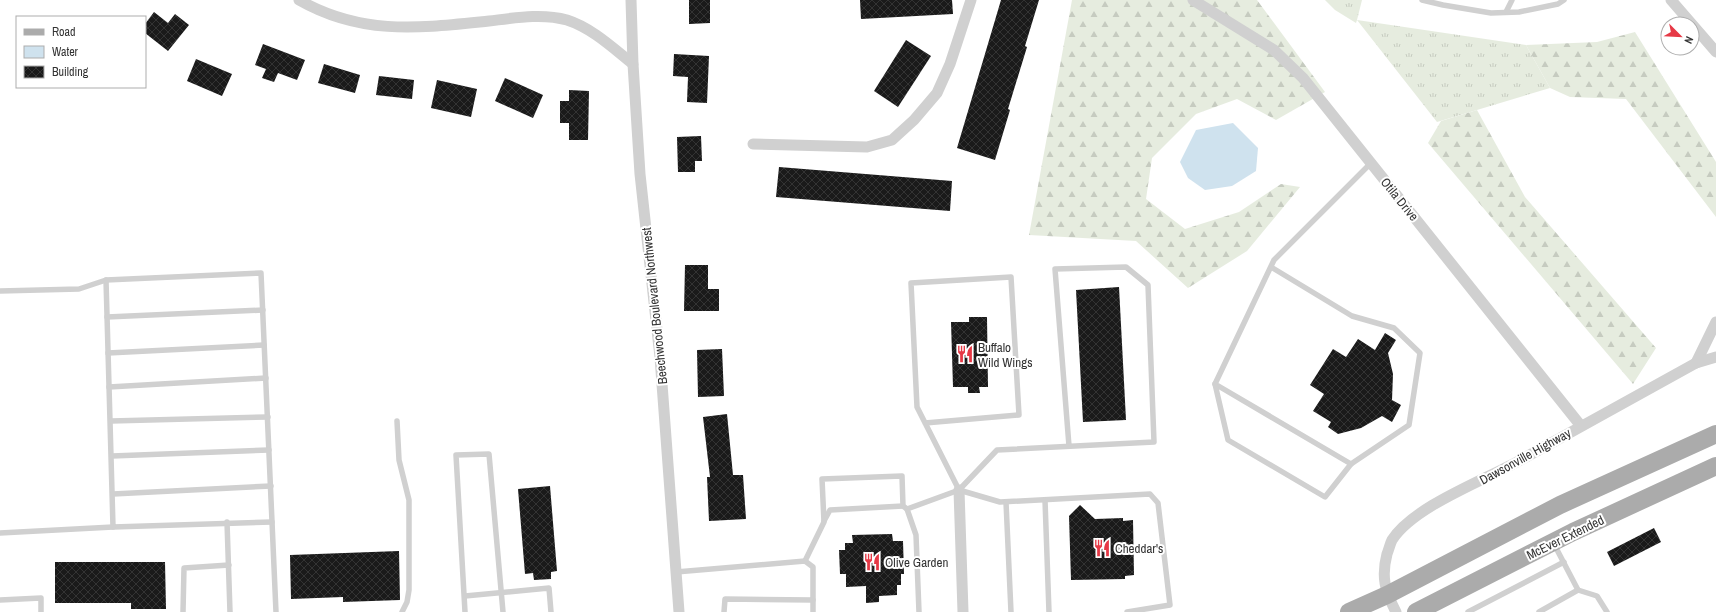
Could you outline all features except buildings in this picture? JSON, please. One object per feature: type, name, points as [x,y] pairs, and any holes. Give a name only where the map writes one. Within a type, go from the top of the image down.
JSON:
[{"type":"main road","points":[[1349,612],[1387,595],[1560,505],[1716,434]]},
{"type":"main road","name":"McEver Extended","points":[[1416,612],[1553,542],[1716,466]]},
{"type":"street","points":[[299,0],[330,15],[359,24],[411,28],[527,16],[554,17],[568,20],[591,32],[633,64]]},
{"type":"street","name":"Beechwood Boulevard Northwest","points":[[631,0],[633,64],[640,174],[660,357],[679,612]]},
{"type":"street","points":[[754,144],[867,147],[892,140],[914,120],[937,93],[950,64],[971,0]]},
{"type":"street","name":"Otila Drive","points":[[1193,0],[1274,50],[1303,78],[1581,426]]},
{"type":"street","points":[[1671,0],[1716,52]]},
{"type":"street","points":[[1696,363],[1716,322]]},
{"type":"street","name":"Dawsonville Highway","points":[[1396,612],[1387,595],[1383,577],[1385,562],[1391,541],[1402,526],[1418,514],[1696,363],[1716,357]]},
{"type":"street","points":[[958,490],[963,612]]},
{"type":"lane","points":[[1422,0],[1491,13],[1519,12],[1558,4],[1564,0]]},
{"type":"lane","points":[[1506,12],[1512,0]]},
{"type":"lane","points":[[1271,267],[1352,316],[1394,328],[1420,353],[1409,425],[1351,464],[1325,497],[1228,440],[1215,384],[1274,260],[1371,163]]},
{"type":"lane","points":[[805,561],[830,510],[905,508],[958,490],[997,450],[1154,442],[1148,285],[1126,267],[1055,269],[1069,446]]},
{"type":"lane","points":[[0,291],[80,289],[106,280],[261,273],[276,612]]},
{"type":"lane","points":[[925,423],[1019,415],[1011,277],[911,283],[917,407],[958,490],[1000,502],[1150,494],[1158,503],[1170,605],[1127,612]]},
{"type":"lane","points":[[106,280],[114,527]]},
{"type":"lane","points":[[108,317],[263,310]]},
{"type":"lane","points":[[108,353],[264,346]]},
{"type":"lane","points":[[109,387],[266,378]]},
{"type":"lane","points":[[1215,384],[1351,464]]},
{"type":"lane","points":[[111,421],[268,417]]},
{"type":"lane","points":[[397,421],[399,460],[409,500],[409,590],[407,602],[402,612]]},
{"type":"lane","points":[[112,456],[269,450]]},
{"type":"lane","points":[[465,612],[456,455],[489,454],[503,612]]},
{"type":"lane","points":[[824,522],[822,479],[902,476],[905,508],[916,535],[919,612]]},
{"type":"lane","points":[[113,494],[271,486]]},
{"type":"lane","points":[[1045,500],[1049,612]]},
{"type":"lane","points":[[1006,502],[1011,612]]},
{"type":"lane","points":[[0,533],[228,522],[272,522]]},
{"type":"lane","points":[[228,522],[230,612]]},
{"type":"lane","points":[[1553,542],[1578,590]]},
{"type":"lane","points":[[676,572],[805,561],[812,566],[813,612]]},
{"type":"lane","points":[[1468,612],[1564,562]]},
{"type":"lane","points":[[183,612],[184,568],[229,565]]},
{"type":"lane","points":[[465,596],[549,588],[550,612]]},
{"type":"lane","points":[[1539,612],[1578,590],[1598,596],[1607,612]]},
{"type":"lane","points":[[0,600],[41,598],[41,612]]},
{"type":"lane","points":[[724,612],[725,599],[813,600]]},
{"type":"green space","points":[[1072,0],[1257,0],[1325,92],[1276,120],[1237,99],[1196,114],[1152,158],[1146,199],[1185,229],[1239,212],[1281,184],[1300,187],[1247,251],[1188,288],[1136,241],[1029,235]]},
{"type":"green space","points":[[1325,0],[1362,0],[1356,23],[1335,10]]},
{"type":"green space","points":[[1357,20],[1526,45],[1550,88],[1437,122]]},
{"type":"green space","points":[[1635,32],[1716,162],[1716,217],[1626,99],[1570,97],[1550,88],[1526,45],[1597,42]]},
{"type":"green space","points":[[1477,110],[1525,197],[1656,348],[1633,384],[1428,143],[1441,121]]},
{"type":"water","points":[[1233,123],[1258,148],[1256,171],[1232,186],[1205,190],[1188,178],[1180,162],[1196,130]]},
{"type":"place","name":"Buffalo Wild Wings","points":[[965,354]]},
{"type":"place","name":"Cheddar's","points":[[1102,548]]},
{"type":"place","name":"Olive Garden","points":[[872,562]]}]
